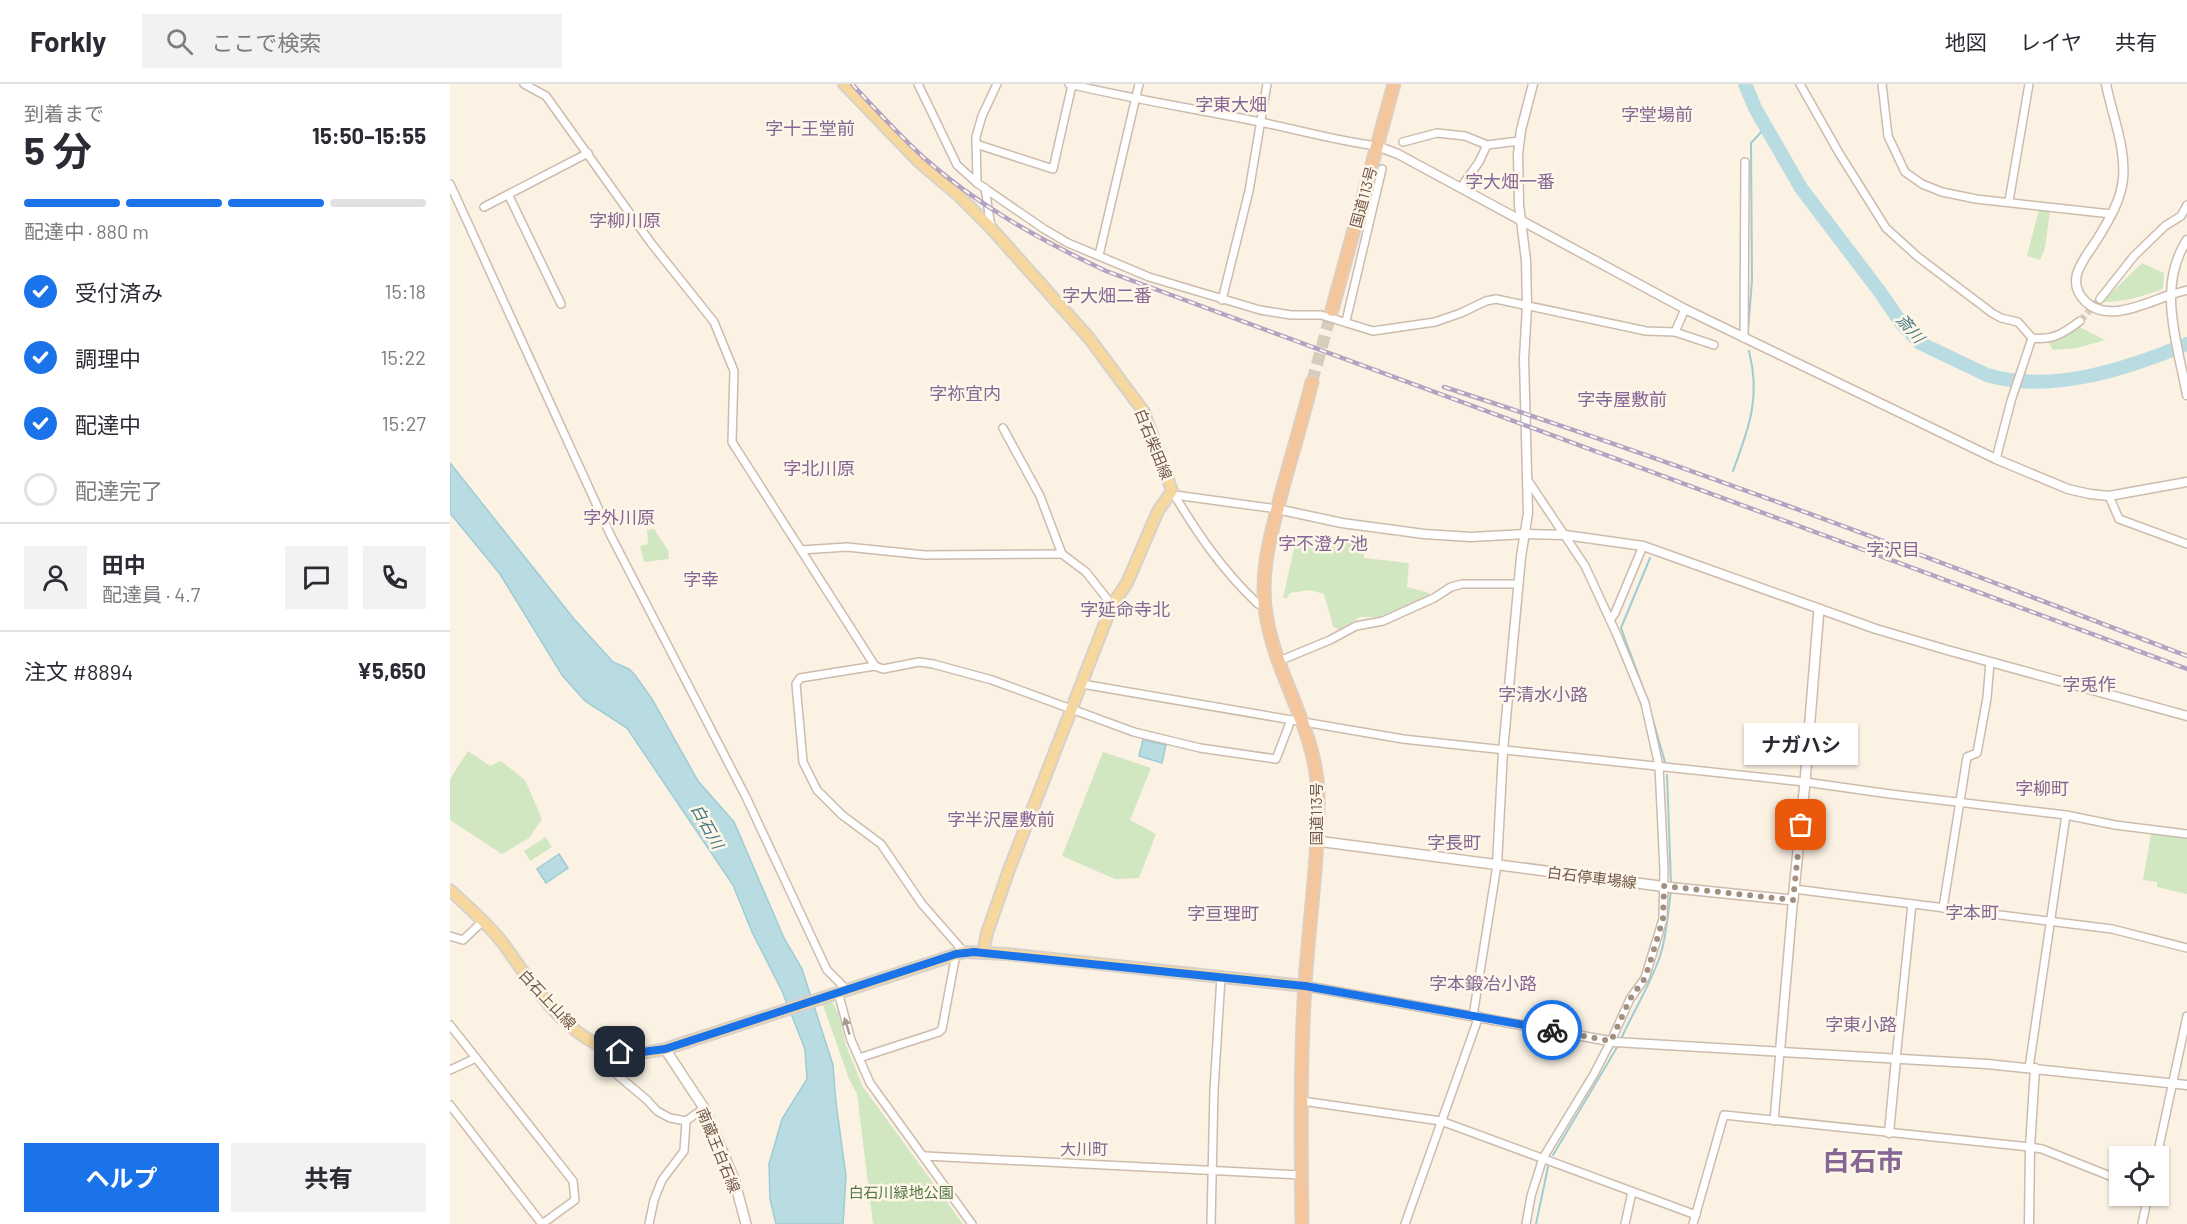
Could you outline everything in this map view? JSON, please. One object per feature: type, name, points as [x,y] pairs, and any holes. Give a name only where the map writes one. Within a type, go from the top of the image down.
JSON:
[{"type":"highway","name":"国道113号","points":[[1332,309],[1394,84]]},
{"type":"highway","name":"国道113号","points":[[1302,1224],[1305,986],[1317,841],[1317,781],[1273,644],[1264,604],[1263,585],[1277,509],[1312,381]]},
{"type":"main road","name":"白石柴田線","points":[[844,84],[918,162],[958,195],[991,228],[1083,330],[1144,412],[1174,493],[1158,511],[1127,583],[1113,605],[1010,867],[987,933],[983,952]]},
{"type":"main road","points":[[1793,900],[1819,609]]},
{"type":"main road","name":"白石停車場線","points":[[1317,841],[1668,887],[1793,900]]},
{"type":"main road","name":"白石上山線","points":[[450,890],[483,921],[538,992],[581,1035],[620,1052],[635,1053],[668,1048],[960,953],[983,952],[1305,986]]},
{"type":"main road","name":"南蔵王白石線","points":[[668,1048],[704,1108],[734,1179],[746,1224]]},
{"type":"street","points":[[524,84],[546,96],[651,243],[714,322],[734,371],[732,442],[876,666]]},
{"type":"street","points":[[918,84],[957,165],[977,183],[1068,243],[1149,278],[1222,300],[1291,315],[1321,315],[1373,331],[1435,322],[1496,299],[1646,331],[1675,332],[1714,345]]},
{"type":"street","points":[[977,183],[976,137],[982,116],[997,84]]},
{"type":"street","points":[[976,144],[1053,169],[1071,84],[1352,143],[1377,146],[1394,151],[1744,339],[1996,459],[2068,489],[2109,496],[2187,482]]},
{"type":"street","points":[[1099,255],[1139,84]]},
{"type":"street","points":[[1222,300],[1249,190],[1267,84]]},
{"type":"street","points":[[1405,1224],[1476,1016],[1497,865],[1503,751],[1518,584],[1528,513],[1524,359],[1527,306],[1526,260],[1520,220],[1519,141],[1533,84]]},
{"type":"street","points":[[1800,84],[1839,153],[1886,228],[1956,287],[2001,318],[2018,322],[2032,338],[2050,339],[2064,333],[2080,321]]},
{"type":"street","points":[[1882,84],[1888,136],[1905,172],[1922,184],[1942,192],[1976,199],[2111,214]]},
{"type":"street","points":[[2009,201],[2029,84]]},
{"type":"street","points":[[2105,84],[2123,160],[2123,178],[2120,197],[2077,270],[2075,285],[2084,300],[2098,309],[2118,311],[2187,290]]},
{"type":"street","points":[[1403,142],[1437,133],[1465,136],[1487,145],[1519,141]]},
{"type":"street","points":[[1461,188],[1479,162],[1487,145]]},
{"type":"street","points":[[484,207],[588,153]]},
{"type":"street","points":[[1744,339],[1745,162]]},
{"type":"street","points":[[1346,321],[1382,170]]},
{"type":"street","points":[[450,184],[610,534],[746,797],[827,970],[843,986],[838,992],[862,1069],[880,1099],[925,1156],[972,1224]]},
{"type":"street","points":[[985,188],[991,228]]},
{"type":"street","points":[[509,196],[561,304]]},
{"type":"street","points":[[2100,299],[2134,256],[2165,226],[2181,216],[2187,205]]},
{"type":"street","points":[[2187,240],[2174,270],[2170,296],[2187,395]]},
{"type":"street","points":[[1675,332],[1685,309]]},
{"type":"street","points":[[1996,459],[2011,401],[2032,338]]},
{"type":"street","points":[[1003,428],[1040,496],[1062,554],[1086,572],[1113,605]]},
{"type":"street","points":[[1526,1224],[1531,1197],[1543,1158],[1616,1042],[1630,999],[1645,978],[1663,919],[1668,887],[1659,766],[1645,704],[1585,566],[1527,479]]},
{"type":"street","points":[[1174,493],[1277,509],[1342,523],[1424,534],[1472,537],[1526,534],[1564,535],[1643,546],[1876,629],[2187,716]]},
{"type":"street","points":[[1174,493],[1206,546],[1245,592],[1258,604],[1264,604]]},
{"type":"street","points":[[2109,496],[2119,519],[2187,544]]},
{"type":"street","points":[[1610,620],[1643,546]]},
{"type":"street","points":[[801,550],[847,547],[925,555],[1062,554]]},
{"type":"street","points":[[1279,661],[1330,640],[1356,626],[1383,621],[1451,587],[1462,584],[1518,584]]},
{"type":"street","points":[[859,1058],[939,1032],[942,1029],[960,953],[922,904],[881,844],[842,815],[818,790],[803,762],[796,684],[800,678],[876,666],[883,669],[919,662],[933,664],[992,680],[1134,732],[1200,748],[1276,759],[1297,721]]},
{"type":"street","points":[[1943,908],[1967,757],[1977,753],[1987,698],[1990,662]]},
{"type":"street","points":[[1082,684],[1403,739],[1805,782],[2187,834]]},
{"type":"street","points":[[2029,1224],[2032,1068],[2050,921],[2066,816]]},
{"type":"street","points":[[1794,889],[2112,929],[2187,948]]},
{"type":"street","points":[[1774,1121],[1793,900]]},
{"type":"street","points":[[1889,1132],[1912,904]]},
{"type":"street","points":[[450,936],[456,940],[463,940],[483,921]]},
{"type":"street","points":[[1211,1224],[1216,1039],[1221,977]]},
{"type":"street","points":[[1305,986],[1616,1042],[2032,1068],[2187,1085]]},
{"type":"street","points":[[2159,1146],[2187,1016]]},
{"type":"street","points":[[450,1025],[573,1181],[575,1200],[542,1224],[450,1105]]},
{"type":"street","points":[[450,1070],[476,1058]]},
{"type":"street","points":[[608,1067],[657,1111],[670,1118],[686,1121],[704,1108]]},
{"type":"street","points":[[1302,1101],[1442,1121],[1696,1215]]},
{"type":"street","points":[[1693,1224],[1724,1115],[2030,1146],[2109,1176]]},
{"type":"street","points":[[649,1224],[654,1200],[663,1180],[684,1151],[686,1121]]},
{"type":"street","points":[[925,1156],[1302,1174]]},
{"type":"street","points":[[1625,1224],[1632,1192]]},
{"type":"street","points":[[2142,1224],[2146,1206]]},
{"type":"green space","points":[[2039,209],[2050,211],[2045,248],[2040,260],[2027,256]]},
{"type":"green space","points":[[2142,263],[2164,273],[2163,289],[2133,298],[2103,302],[2103,298]]},
{"type":"green space","points":[[2078,326],[2105,340],[2077,348],[2053,350],[2049,343],[2068,335]]},
{"type":"green space","points":[[654,529],[668,550],[669,559],[644,562],[640,546],[648,544],[647,530]]},
{"type":"green space","points":[[1314,535],[1364,544],[1364,558],[1409,563],[1407,587],[1429,593],[1429,598],[1383,617],[1360,617],[1339,630],[1333,626],[1324,594],[1310,590],[1290,593],[1287,598],[1283,598],[1296,540]]},
{"type":"green space","points":[[468,751],[490,766],[501,761],[525,780],[542,819],[529,838],[502,854],[450,820],[450,779]]},
{"type":"green space","points":[[1103,752],[1151,768],[1130,820],[1156,834],[1139,878],[1115,879],[1062,856]]},
{"type":"green space","points":[[2151,834],[2187,839],[2187,894],[2157,887],[2157,882],[2143,880]]},
{"type":"green space","points":[[546,837],[552,847],[530,861],[524,851]]},
{"type":"green space","name":"白石川緑地公園","points":[[832,1002],[839,1014],[846,1045],[863,1087],[963,1224],[873,1224],[857,1094],[849,1079],[823,1005]]},
{"type":"water","name":"白石川","points":[[450,463],[574,619],[613,662],[629,669],[635,675],[652,699],[698,781],[734,822],[784,938],[802,969],[833,1065],[846,1176],[843,1224],[776,1224],[770,1199],[769,1164],[782,1119],[807,1079],[805,1049],[782,991],[752,932],[733,885],[627,728],[585,701],[562,675],[500,574],[450,513]]},
{"type":"water","points":[[1143,740],[1166,745],[1162,763],[1139,756]]},
{"type":"water","points":[[559,854],[568,868],[546,883],[537,869]]},
{"type":"waterway","name":"斎川","points":[[1745,84],[1755,108],[1801,188],[1902,324],[1920,343],[1987,375],[2037,382],[2089,376],[2114,370],[2187,344]]},
{"type":"waterway","points":[[1748,330],[1752,280],[1751,143],[1766,127]]},
{"type":"waterway","points":[[1733,471],[1752,412],[1754,383],[1749,351]]},
{"type":"waterway","points":[[1650,558],[1621,628],[1646,696],[1665,762]]},
{"type":"waterway","points":[[1667,775],[1671,884]]},
{"type":"waterway","points":[[1621,1039],[1651,980],[1662,951],[1671,890]]},
{"type":"waterway","points":[[1553,1155],[1619,1044]]},
{"type":"waterway","points":[[1536,1224],[1548,1167]]},
{"type":"tunnel","points":[[2080,321],[2100,299]]},
{"type":"tunnel","points":[[1312,382],[1332,310]]},
{"type":"railway","points":[[852,84],[923,157],[965,191],[1033,234],[1106,271],[2187,669]]},
{"type":"railway","points":[[1444,387],[1725,483],[2187,656]]},
{"type":"way so far","points":[[1552,1030],[1611,1041],[1630,999],[1645,978],[1663,919],[1664,886],[1793,900],[1801,825]]},
{"type":"place","name":"ナガハシ","points":[[1801,825]]},
{"type":"district","name":"字東大畑","points":[[1231,104]]},
{"type":"district","name":"字堂場前","points":[[1657,114]]},
{"type":"district","name":"字十王堂前","points":[[810,128]]},
{"type":"district","name":"字大畑一番","points":[[1510,181]]},
{"type":"district","name":"字柳川原","points":[[625,220]]},
{"type":"district","name":"字大畑二番","points":[[1107,295]]},
{"type":"district","name":"字祢宜内","points":[[965,393]]},
{"type":"district","name":"字寺屋敷前","points":[[1622,399]]},
{"type":"district","name":"字北川原","points":[[819,468]]},
{"type":"district","name":"字外川原","points":[[619,517]]},
{"type":"district","name":"字不澄ケ池","points":[[1323,543]]},
{"type":"district","name":"字沢目","points":[[1893,549]]},
{"type":"district","name":"字幸","points":[[701,579]]},
{"type":"district","name":"字延命寺北","points":[[1125,609]]},
{"type":"district","name":"字兎作","points":[[2089,684]]},
{"type":"district","name":"字清水小路","points":[[1543,694]]},
{"type":"district","name":"字柳町","points":[[2042,788]]},
{"type":"district","name":"字半沢屋敷前","points":[[1001,819]]},
{"type":"district","name":"字長町","points":[[1454,842]]},
{"type":"district","name":"字本町","points":[[1972,912]]},
{"type":"district","name":"字亘理町","points":[[1223,913]]},
{"type":"district","name":"字本鍛冶小路","points":[[1483,983]]},
{"type":"district","name":"字東小路","points":[[1861,1024]]},
{"type":"district","name":"大川町","points":[[1084,1148]]},
{"type":"district","name":"白石市","points":[[1863,1160]]},
{"type":"route","points":[[620,1052],[635,1053],[665,1049],[964,952],[1007,954],[1305,986],[1552,1030]]}]
